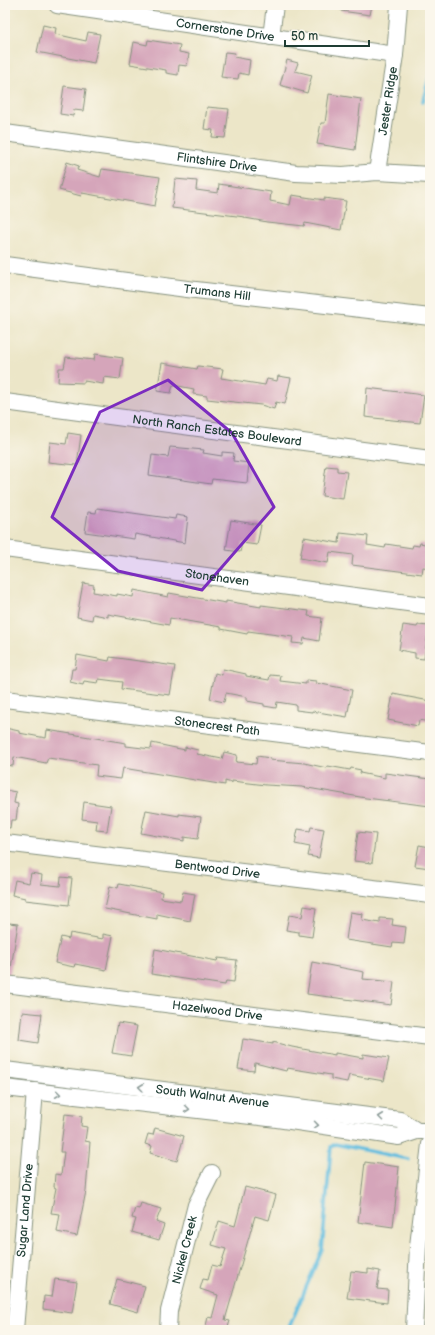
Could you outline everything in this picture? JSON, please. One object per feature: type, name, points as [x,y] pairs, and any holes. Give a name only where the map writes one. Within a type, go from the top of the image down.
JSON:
[{"type":"street","name":"Cornerstone Drive","points":[[57,5],[395,55]]},
{"type":"street","points":[[271,37],[275,5]]},
{"type":"street","name":"Jester Ridge","points":[[377,172],[395,55],[400,5]]},
{"type":"street","name":"Flintshire Drive","points":[[5,133],[296,173],[343,175],[377,172],[430,175]]},
{"type":"street","name":"Trumans Hill","points":[[5,265],[202,291],[430,317]]},
{"type":"street","name":"North Ranch Estates Boulevard","points":[[5,402],[430,460]]},
{"type":"street","name":"Stonehaven","points":[[5,549],[430,606]]},
{"type":"street","name":"Stonecrest Path","points":[[5,699],[430,752]]},
{"type":"street","name":"Bentwood Drive","points":[[5,843],[430,895]]},
{"type":"street","name":"Hazelwood Drive","points":[[5,984],[430,1037]]},
{"type":"street","name":"South Walnut Avenue","points":[[5,1070],[400,1120],[423,1131]]},
{"type":"street","name":"South Walnut Avenue","points":[[5,1088],[277,1119],[399,1137],[423,1131]]},
{"type":"street","name":"Sugar Land Drive","points":[[15,1330],[35,1091]]},
{"type":"street","points":[[414,1330],[424,1247],[430,1144]]},
{"type":"street","name":"Nickel Creek","points":[[168,1330],[169,1311],[196,1205],[212,1173]]},
{"type":"highlighted area","points":[[168,380],[232,433],[274,507],[202,590],[118,571],[52,517],[100,412]]},
{"type":"building","points":[[341,5],[372,5],[370,15],[341,11]]},
{"type":"building","points":[[43,25],[56,28],[55,34],[86,41],[88,32],[100,34],[94,63],[37,52]]},
{"type":"building","points":[[148,40],[180,45],[179,52],[189,54],[187,66],[179,65],[178,75],[166,73],[166,70],[130,64],[134,42],[147,45]]},
{"type":"building","points":[[225,52],[235,53],[234,57],[250,60],[248,75],[239,73],[238,79],[221,77]]},
{"type":"building","points":[[287,60],[298,63],[295,71],[312,75],[307,93],[280,85]]},
{"type":"building","points":[[64,86],[86,89],[83,111],[74,110],[73,116],[60,114]]},
{"type":"building","points":[[329,94],[361,99],[355,150],[317,144],[321,123],[325,123]]},
{"type":"building","points":[[207,107],[229,109],[225,138],[212,137],[213,130],[204,129]]},
{"type":"building","points":[[67,162],[79,166],[77,170],[100,177],[102,169],[160,177],[155,206],[82,193],[81,196],[59,190]]},
{"type":"building","points":[[175,179],[197,181],[196,190],[218,193],[219,184],[271,192],[270,201],[290,205],[292,195],[324,200],[324,198],[346,201],[341,230],[305,223],[304,226],[267,222],[245,217],[172,208]]},
{"type":"building","points":[[95,354],[123,358],[120,379],[104,377],[103,384],[84,381],[84,383],[58,382],[59,368],[64,368],[66,357],[94,360]]},
{"type":"building","points":[[162,363],[197,369],[198,366],[223,369],[221,378],[265,385],[267,379],[277,381],[278,376],[291,378],[285,404],[276,402],[274,409],[261,405],[207,399],[207,396],[193,394],[194,389],[173,385],[171,393],[157,391]]},
{"type":"building","points":[[367,388],[424,395],[420,423],[365,417]]},
{"type":"building","points":[[68,433],[81,435],[77,465],[48,462],[50,442],[66,444]]},
{"type":"building","points":[[170,447],[204,450],[203,453],[222,456],[222,452],[234,453],[233,461],[249,463],[247,483],[212,479],[211,484],[149,475],[152,455],[168,457]]},
{"type":"building","points":[[326,466],[337,467],[337,471],[347,472],[343,499],[322,496]]},
{"type":"building","points":[[97,508],[175,519],[176,515],[188,517],[185,543],[135,534],[134,539],[85,532],[88,512],[96,513]]},
{"type":"building","points":[[231,520],[261,525],[257,545],[242,543],[240,552],[226,550]]},
{"type":"building","points":[[340,533],[368,536],[367,545],[385,548],[386,544],[412,548],[413,545],[419,546],[420,543],[430,545],[430,568],[423,567],[422,574],[352,565],[353,555],[330,552],[328,563],[300,558],[304,537],[339,543]]},
{"type":"building","points":[[83,583],[94,585],[93,592],[117,596],[117,594],[133,597],[134,590],[168,597],[169,593],[226,603],[226,601],[261,607],[261,605],[309,611],[308,616],[322,618],[319,641],[304,638],[303,644],[292,643],[293,637],[248,631],[247,634],[221,629],[221,627],[170,618],[169,625],[108,614],[108,617],[93,614],[92,620],[77,617]]},
{"type":"building","points":[[403,625],[417,627],[418,625],[429,626],[424,659],[415,658],[415,653],[399,650]]},
{"type":"building","points":[[77,655],[109,661],[110,657],[175,666],[170,695],[121,689],[122,682],[99,679],[98,683],[84,681],[83,685],[70,682],[72,669],[75,669]]},
{"type":"building","points":[[223,669],[246,674],[246,676],[269,680],[270,675],[281,676],[280,681],[306,684],[306,680],[316,681],[316,683],[352,690],[347,717],[296,710],[296,705],[277,702],[276,708],[264,706],[264,704],[247,701],[247,697],[226,693],[224,702],[210,699],[215,673],[222,675]]},
{"type":"building","points":[[393,694],[430,701],[430,722],[419,720],[418,726],[388,720]]},
{"type":"building","points":[[5,728],[19,731],[19,733],[46,738],[47,730],[126,743],[126,746],[151,749],[152,743],[185,750],[185,747],[198,750],[197,754],[222,759],[224,752],[237,755],[236,762],[256,764],[257,756],[270,758],[270,760],[304,763],[327,768],[328,766],[350,770],[351,768],[361,770],[360,773],[385,778],[385,773],[430,779],[430,806],[366,798],[302,787],[232,781],[232,783],[225,781],[225,785],[123,768],[121,779],[96,776],[97,765],[48,758],[46,763],[14,757],[13,766],[5,765]]},
{"type":"building","points":[[5,790],[16,792],[14,803],[18,804],[16,820],[11,820],[10,828],[5,827]]},
{"type":"building","points":[[84,802],[111,806],[107,831],[96,830],[97,821],[82,819]]},
{"type":"building","points":[[146,810],[179,816],[179,814],[201,817],[198,839],[184,837],[184,841],[141,833]]},
{"type":"building","points":[[311,827],[324,829],[319,858],[308,856],[310,847],[295,844],[298,829],[310,831]]},
{"type":"building","points":[[358,832],[376,834],[372,863],[354,861]]},
{"type":"building","points":[[419,845],[430,847],[430,868],[415,866]]},
{"type":"building","points":[[31,873],[42,875],[41,884],[60,886],[61,877],[72,878],[69,905],[25,900],[25,898],[12,895],[15,880],[29,883]]},
{"type":"building","points":[[119,884],[162,892],[161,898],[181,901],[183,892],[195,894],[190,921],[157,914],[157,919],[105,909],[110,886],[118,888]]},
{"type":"building","points":[[304,906],[316,908],[312,937],[299,935],[299,932],[286,930],[289,915],[302,917]]},
{"type":"building","points":[[350,912],[363,914],[362,920],[380,923],[380,918],[393,919],[392,925],[406,927],[404,944],[393,943],[392,947],[346,940]]},
{"type":"building","points":[[9,923],[18,924],[10,974],[5,974],[5,927],[8,927]]},
{"type":"building","points":[[70,933],[103,939],[103,934],[113,936],[106,970],[75,964],[74,967],[55,963],[61,937],[69,939]]},
{"type":"building","points":[[155,949],[217,961],[218,958],[237,960],[234,982],[226,981],[225,985],[151,974]]},
{"type":"building","points":[[312,962],[364,972],[363,979],[394,982],[391,1005],[307,994]]},
{"type":"building","points":[[22,1012],[42,1014],[38,1043],[19,1040]]},
{"type":"building","points":[[118,1023],[137,1026],[131,1056],[112,1053]]},
{"type":"building","points":[[243,1039],[273,1044],[273,1042],[335,1055],[335,1053],[363,1058],[363,1054],[389,1058],[384,1081],[349,1075],[347,1082],[331,1079],[331,1075],[287,1068],[286,1071],[255,1063],[254,1071],[238,1069]]},
{"type":"building","points":[[65,1114],[82,1116],[81,1126],[87,1127],[85,1141],[90,1142],[86,1191],[77,1236],[57,1232],[60,1214],[51,1213],[56,1188],[54,1187],[55,1174],[61,1175],[64,1152],[60,1152]]},
{"type":"building","points":[[155,1128],[184,1136],[177,1161],[150,1153],[152,1146],[145,1144],[148,1134],[153,1135]]},
{"type":"building","points":[[365,1162],[399,1167],[393,1227],[358,1222]]},
{"type":"building","points":[[245,1187],[276,1195],[269,1220],[255,1216],[225,1320],[230,1321],[227,1330],[205,1330],[208,1317],[212,1318],[218,1295],[200,1289],[203,1279],[208,1280],[212,1265],[220,1267],[226,1249],[212,1245],[219,1221],[235,1226]]},
{"type":"building","points":[[141,1203],[161,1209],[156,1222],[164,1225],[159,1240],[132,1232],[136,1219],[132,1218],[135,1208],[139,1209]]},
{"type":"building","points":[[368,1269],[380,1271],[377,1289],[388,1290],[387,1303],[347,1298],[351,1271],[368,1273]]},
{"type":"building","points":[[55,1279],[77,1282],[72,1313],[43,1309],[44,1296],[52,1297]]},
{"type":"building","points":[[117,1279],[145,1286],[138,1312],[110,1304]]},
{"type":"waterway","points":[[423,101],[430,74]]},
{"type":"waterway","points":[[288,1330],[322,1250],[331,1147],[335,1144],[408,1159]]}]
